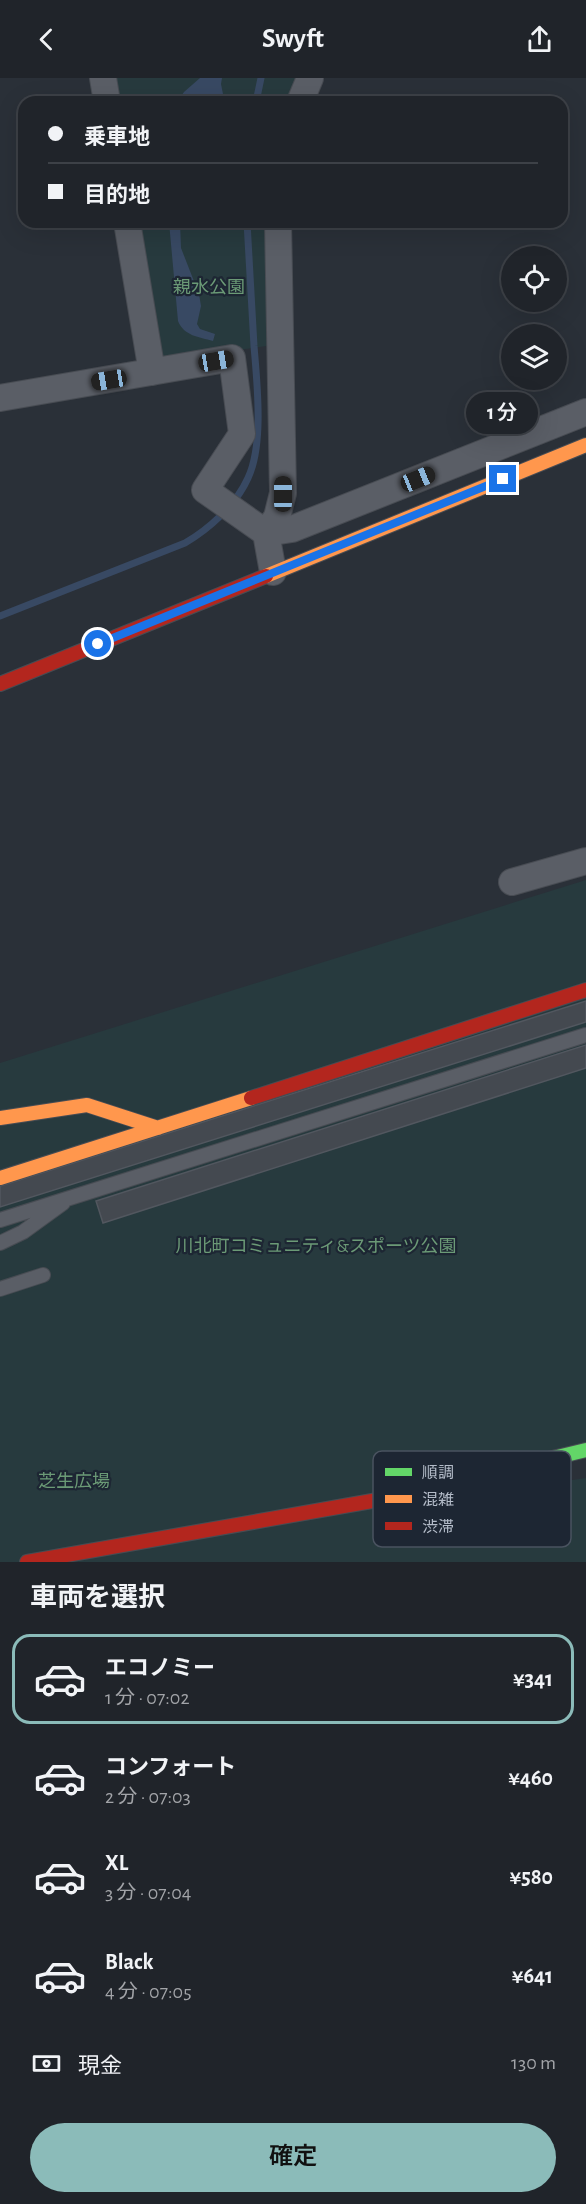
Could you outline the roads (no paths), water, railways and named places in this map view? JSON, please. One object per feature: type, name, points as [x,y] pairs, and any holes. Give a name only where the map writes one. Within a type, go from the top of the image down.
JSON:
[{"type":"street","points":[[103,78],[106,96]]},
{"type":"street","points":[[302,96],[310,78]]},
{"type":"street","points":[[128,228],[152,372]]},
{"type":"street","points":[[259,528],[277,517],[283,494],[278,228]]},
{"type":"street","points":[[0,398],[232,358],[242,434],[205,490],[259,528],[292,529],[586,412]]},
{"type":"street","points":[[0,684],[586,446]]},
{"type":"street","points":[[259,528],[273,572]]},
{"type":"street","points":[[512,882],[586,861]]},
{"type":"street","points":[[0,1178],[586,990]]},
{"type":"street","points":[[0,1118],[87,1106],[158,1128]]},
{"type":"street","points":[[571,1454],[586,1450]]},
{"type":"street","points":[[27,1562],[241,1522],[373,1501]]},
{"type":"lane","points":[[0,1220],[586,1035]]},
{"type":"lane","points":[[0,1243],[43,1219],[69,1198]]},
{"type":"lane","points":[[0,1289],[43,1275]]},
{"type":"water","points":[[200,78],[222,78],[222,96],[181,96]]},
{"type":"water","points":[[170,228],[180,228],[181,248],[199,294],[201,306],[197,324],[200,329],[215,334],[213,341],[188,333],[178,321]]},
{"type":"waterway","points":[[257,96],[261,78]]},
{"type":"waterway","points":[[0,616],[185,543],[221,515],[243,488],[253,464],[258,431],[258,395],[247,228]]},
{"type":"park label","name":"親水公園","points":[[209,287]]},
{"type":"park label","name":"川北町コミュニティ&スポーツ公園","points":[[316,1246]]},
{"type":"park label","name":"芝生広場","points":[[74,1481]]}]
